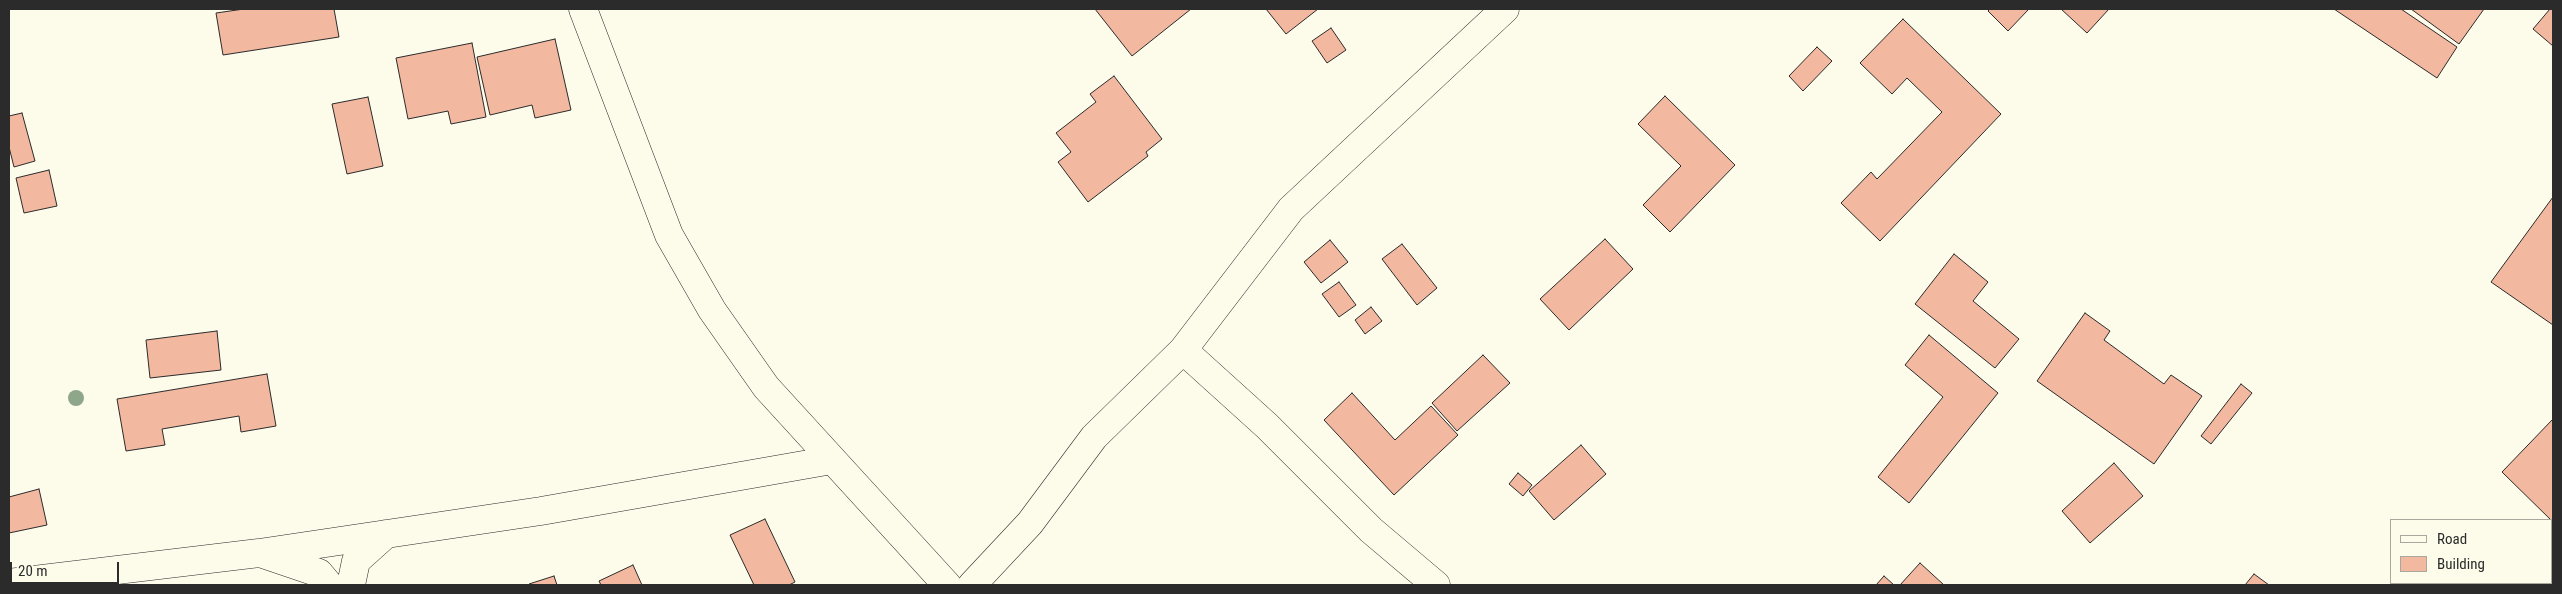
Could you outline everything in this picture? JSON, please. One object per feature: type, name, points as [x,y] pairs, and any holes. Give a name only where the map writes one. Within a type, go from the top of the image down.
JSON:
[{"type":"street","points":[[583,9],[669,235],[712,310],[766,387],[947,585]]},
{"type":"street","points":[[972,585],[1030,523],[1094,437],[1183,350],[1291,209],[1505,9]]},
{"type":"street","points":[[1183,350],[1267,426],[1371,530],[1436,585]]},
{"type":"street","points":[[17,583],[69,581],[541,511],[832,460]]},
{"type":"street","points":[[351,585],[356,561],[386,534]]},
{"type":"street","points":[[259,553],[319,573],[329,585]]},
{"type":"building","points":[[244,9],[334,9],[339,37],[223,55],[216,13]]},
{"type":"building","points":[[1095,9],[1191,9],[1132,56]]},
{"type":"building","points":[[1266,9],[1318,9],[1286,34]]},
{"type":"building","points":[[1990,9],[2028,10],[2008,31],[1988,11]]},
{"type":"building","points":[[2061,9],[2109,9],[2087,33]]},
{"type":"building","points":[[2334,9],[2401,9],[2457,47],[2437,78]]},
{"type":"building","points":[[2411,9],[2484,9],[2459,44]]},
{"type":"building","points":[[2550,9],[2553,9],[2553,46],[2533,29]]},
{"type":"building","points":[[1903,19],[2001,114],[1880,241],[1841,203],[1871,172],[1877,179],[1942,112],[1907,78],[1892,94],[1860,63]]},
{"type":"building","points":[[1331,28],[1346,50],[1327,63],[1312,41]]},
{"type":"building","points":[[555,39],[571,110],[535,118],[532,105],[490,115],[477,57]]},
{"type":"building","points":[[472,43],[486,117],[451,124],[448,111],[408,119],[396,58]]},
{"type":"building","points":[[1817,47],[1832,61],[1803,91],[1789,76]]},
{"type":"building","points":[[1114,76],[1162,139],[1146,152],[1148,156],[1088,202],[1058,162],[1071,152],[1056,133],[1096,102],[1090,94]]},
{"type":"building","points":[[1665,96],[1735,165],[1670,232],[1643,205],[1681,166],[1638,124]]},
{"type":"building","points":[[368,97],[383,166],[347,174],[332,104]]},
{"type":"building","points":[[22,113],[35,161],[14,167],[9,147],[9,116]]},
{"type":"building","points":[[49,170],[57,206],[24,213],[16,178]]},
{"type":"building","points":[[2553,197],[2553,325],[2491,282]]},
{"type":"building","points":[[1605,239],[1633,269],[1569,330],[1540,299]]},
{"type":"building","points":[[1330,240],[1348,262],[1321,283],[1304,262]]},
{"type":"building","points":[[1402,244],[1437,288],[1417,305],[1382,259]]},
{"type":"building","points":[[1954,254],[1988,282],[1973,301],[2019,339],[1995,368],[1915,304]]},
{"type":"building","points":[[1339,282],[1356,305],[1339,317],[1322,294]]},
{"type":"building","points":[[1371,307],[1382,321],[1365,334],[1355,320]]},
{"type":"building","points":[[2085,313],[2110,331],[2104,340],[2164,384],[2171,375],[2202,396],[2154,464],[2037,381]]},
{"type":"building","points":[[217,331],[221,370],[150,378],[146,340]]},
{"type":"building","points":[[1929,335],[1998,393],[1909,503],[1878,477],[1943,397],[1905,365]]},
{"type":"building","points":[[1483,355],[1510,383],[1457,431],[1432,403]]},
{"type":"building","points":[[267,374],[276,426],[241,432],[239,416],[162,429],[165,445],[126,451],[117,399]]},
{"type":"building","points":[[2241,384],[2252,393],[2211,444],[2201,436]]},
{"type":"building","points":[[1352,393],[1395,440],[1431,406],[1458,435],[1394,495],[1324,420]]},
{"type":"building","points":[[2553,419],[2553,522],[2502,472]]},
{"type":"building","points":[[1581,445],[1606,474],[1554,520],[1529,491]]},
{"type":"building","points":[[2114,463],[2143,496],[2090,543],[2062,511]]},
{"type":"building","points":[[1518,473],[1532,485],[1523,496],[1509,484]]},
{"type":"building","points":[[39,489],[47,525],[9,533],[9,497]]},
{"type":"building","points":[[765,519],[795,582],[789,585],[754,585],[730,535]]},
{"type":"building","points":[[1920,563],[1944,585],[1900,585]]},
{"type":"building","points":[[633,565],[642,585],[601,585],[599,581]]},
{"type":"building","points":[[2254,574],[2269,585],[2245,585]]},
{"type":"building","points":[[554,576],[557,585],[529,585],[529,584]]},
{"type":"building","points":[[1884,576],[1894,585],[1876,585]]}]
